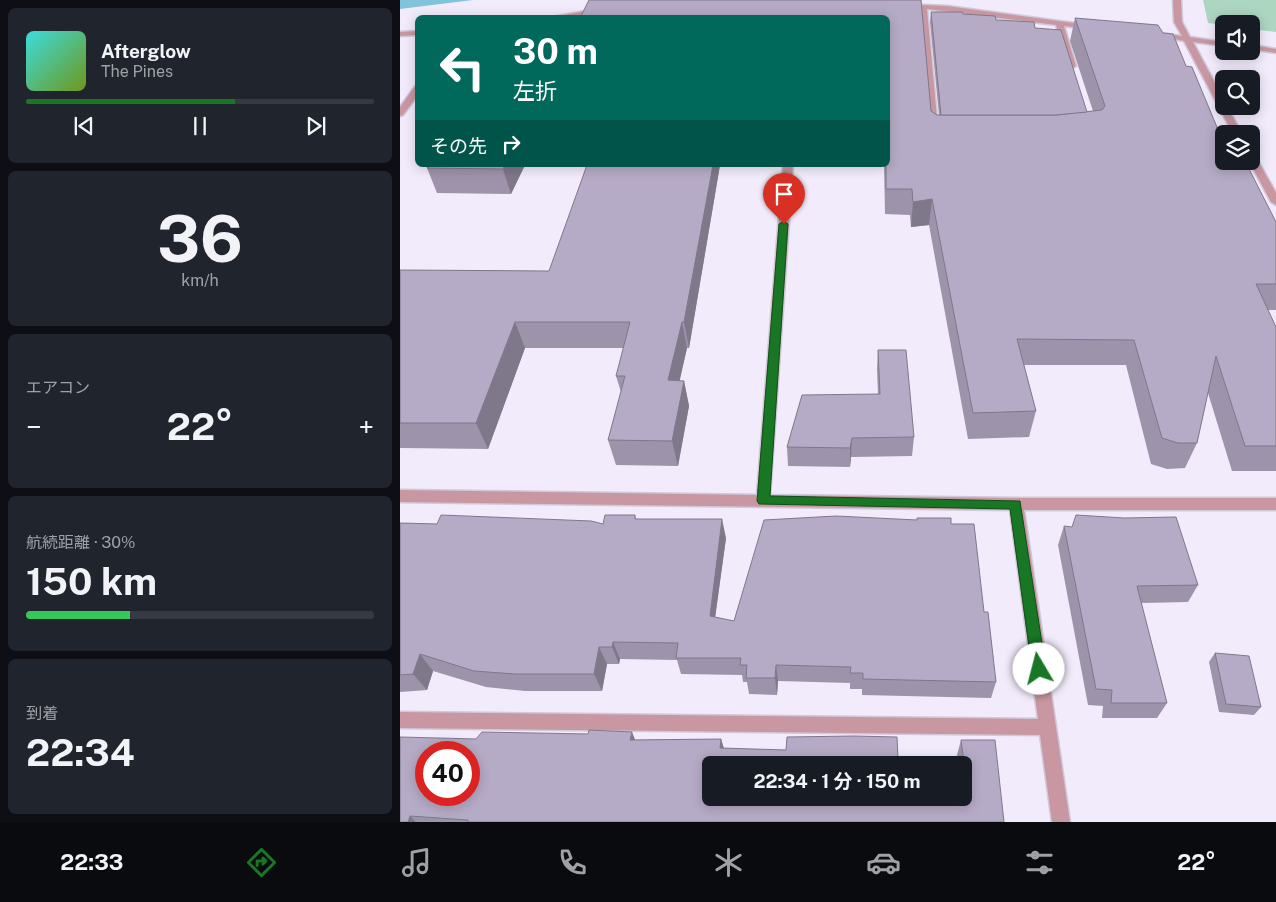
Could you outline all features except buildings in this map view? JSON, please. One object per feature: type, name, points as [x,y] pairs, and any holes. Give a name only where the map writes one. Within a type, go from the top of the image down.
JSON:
[{"type":"street","points":[[1177,0],[1178,22],[1233,125]]},
{"type":"street","points":[[896,5],[1097,28]]},
{"type":"street","points":[[923,7],[935,135],[944,135]]},
{"type":"street","points":[[573,15],[604,11]]},
{"type":"street","points":[[1059,23],[1076,77]]},
{"type":"street","points":[[400,34],[415,33]]},
{"type":"street","points":[[1154,34],[1215,43]]},
{"type":"street","points":[[1260,48],[1276,51]]},
{"type":"street","points":[[400,113],[415,92]]},
{"type":"street","points":[[763,501],[788,167]]},
{"type":"street","points":[[1258,170],[1276,202]]},
{"type":"street","points":[[400,496],[1016,504],[1276,504]]},
{"type":"street","points":[[1016,504],[1061,822]]},
{"type":"street","points":[[400,720],[1047,727]]},
{"type":"green space","points":[[1203,0],[1276,0],[1276,32],[1260,30],[1260,15],[1215,15],[1215,24],[1208,23]]},
{"type":"water","points":[[400,0],[473,0],[400,9]]},
{"type":"route","points":[[784,224],[763,501],[1016,504],[1039,669]]}]
